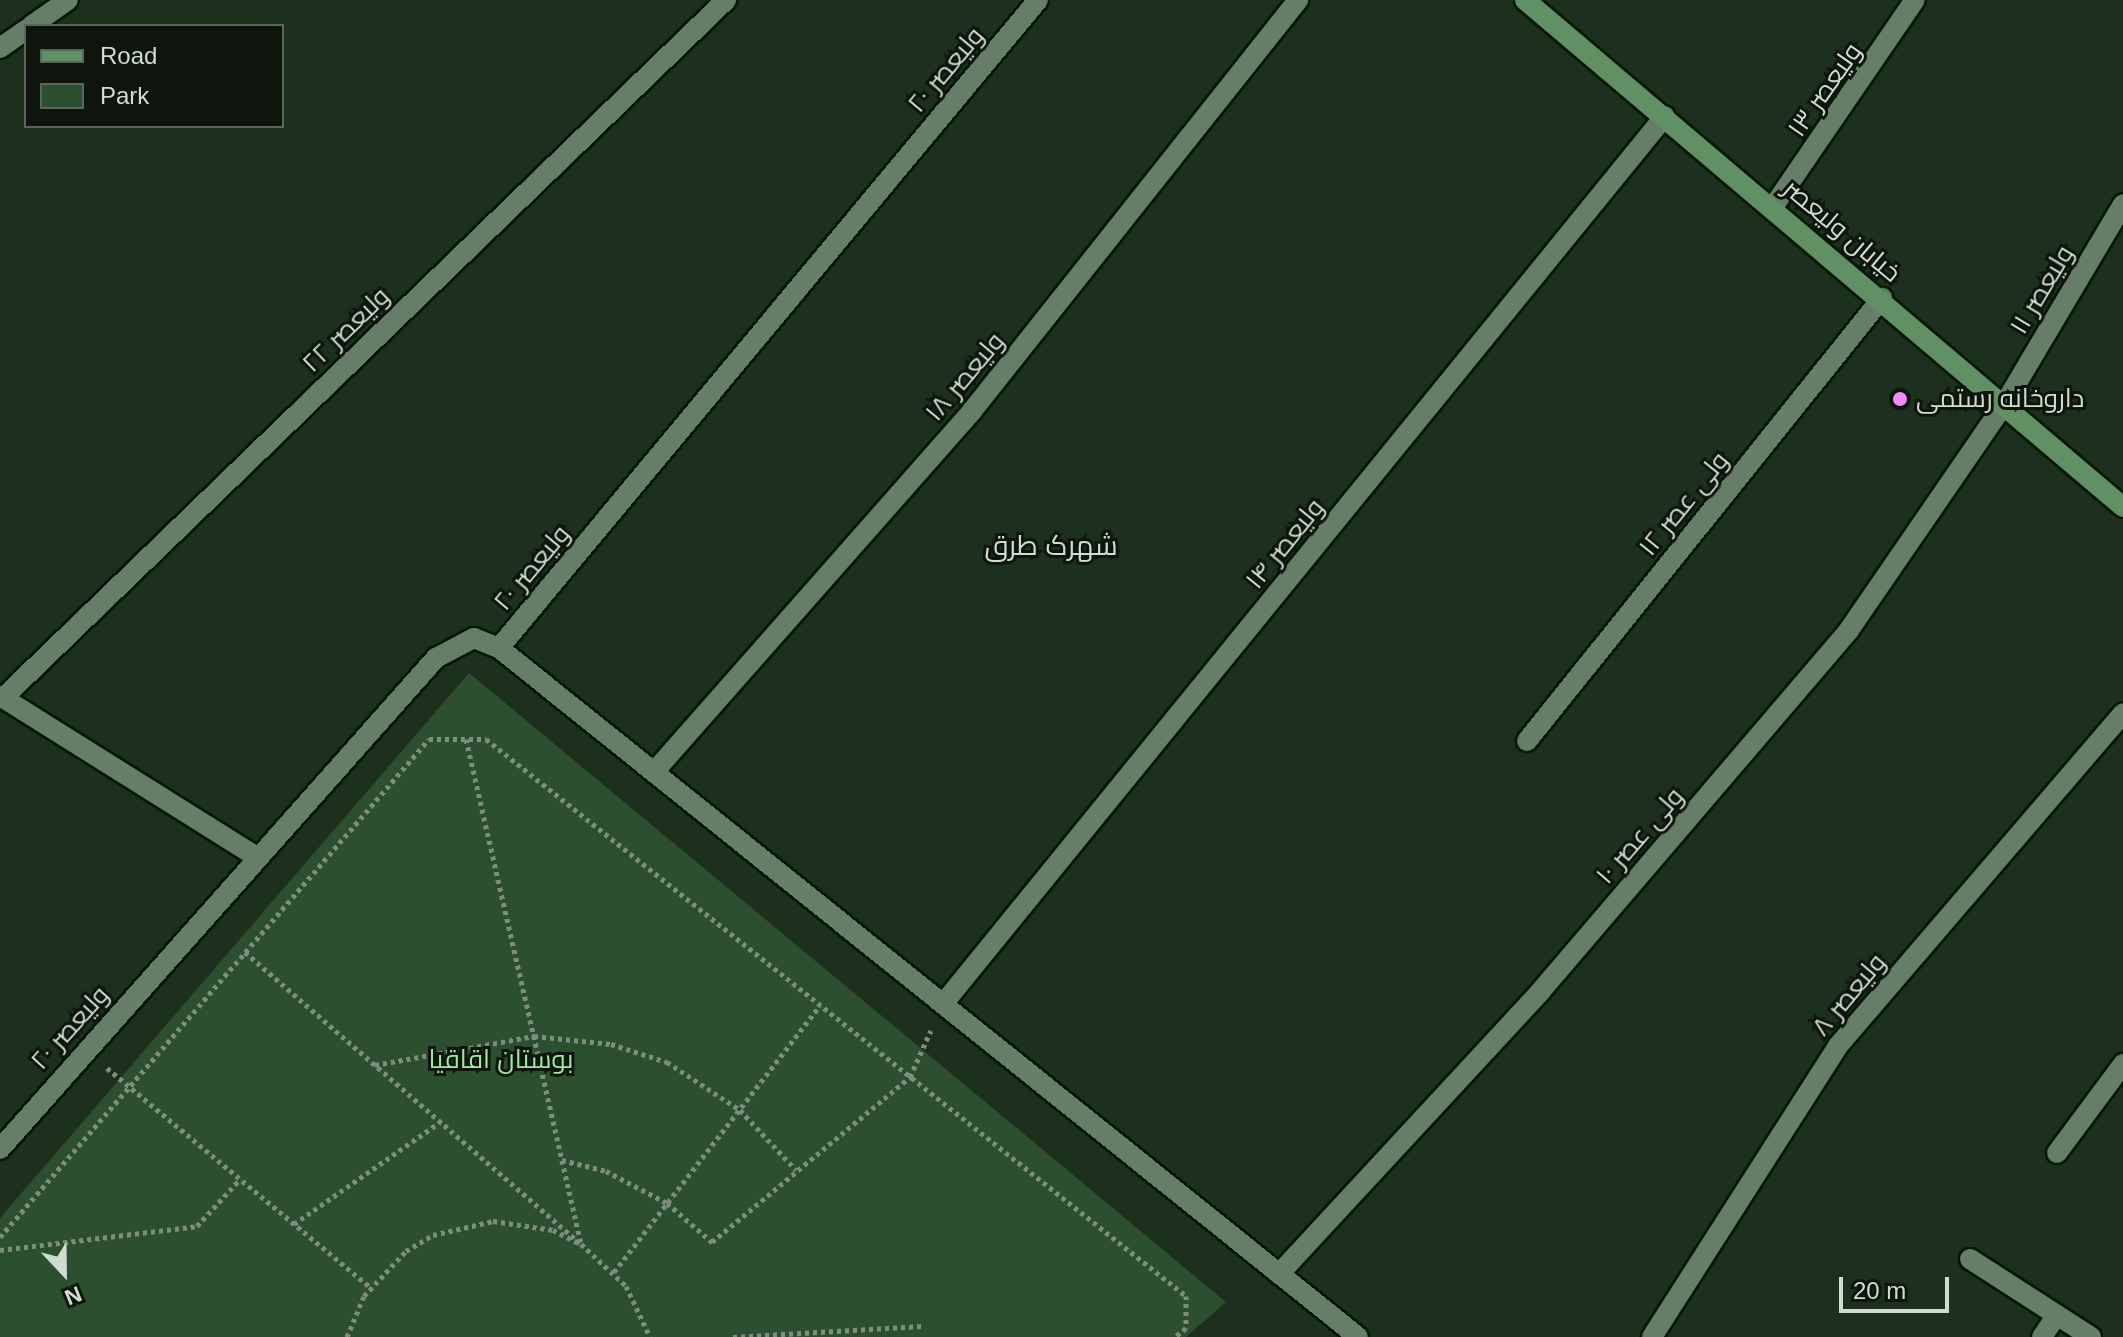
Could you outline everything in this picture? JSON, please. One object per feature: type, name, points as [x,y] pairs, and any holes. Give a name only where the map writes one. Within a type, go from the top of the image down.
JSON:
[{"type":"street","points":[[34,24],[68,0]]},
{"type":"street","name":"ولیعصر ۲۲","points":[[1,697],[726,0]]},
{"type":"street","name":"ولیعصر ۲۰","points":[[0,1149],[436,658],[474,638],[499,648],[1038,0]]},
{"type":"street","name":"ولیعصر ۱۸","points":[[654,772],[972,411],[1298,0]]},
{"type":"street","name":"خیابان ولیعصر","points":[[1525,0],[1882,298],[2123,507]]},
{"type":"street","name":"ولیعصر ۱۳","points":[[1773,207],[1915,0]]},
{"type":"street","points":[[0,48],[24,31]]},
{"type":"street","name":"ولیعصر ۱۴","points":[[943,1004],[1665,116]]},
{"type":"street","name":"ولیعصر ۱۱","points":[[2005,403],[2123,204]]},
{"type":"street","name":"ولی عصر ۱۲","points":[[1527,741],[1882,298]]},
{"type":"street","name":"ولی عصر ۱۰","points":[[1279,1274],[1540,992],[1783,711],[1849,630],[2005,403]]},
{"type":"street","points":[[499,648],[1358,1337]]},
{"type":"street","points":[[1,697],[257,857]]},
{"type":"street","name":"ولیعصر ۸","points":[[1652,1337],[1838,1046],[2123,713]]},
{"type":"street","points":[[2057,1153],[2123,1064]]},
{"type":"street","points":[[1970,1259],[2091,1337]]},
{"type":"street","points":[[2042,1337],[2056,1316]]},
{"type":"path","points":[[0,1237],[429,739],[486,739],[1186,1296],[1186,1328],[1175,1337]]},
{"type":"path","points":[[466,739],[581,1244]]},
{"type":"path","points":[[245,952],[614,1272],[650,1337]]},
{"type":"path","points":[[562,1160],[606,1171],[667,1203],[712,1242],[910,1077],[943,1004]]},
{"type":"path","points":[[614,1272],[820,1005]]},
{"type":"path","points":[[375,1065],[534,1036],[611,1044],[667,1062],[740,1110],[796,1170]]},
{"type":"path","points":[[85,1050],[371,1288]]},
{"type":"path","points":[[294,1224],[440,1122]]},
{"type":"path","points":[[0,1250],[197,1226],[240,1179]]},
{"type":"path","points":[[347,1337],[371,1288],[406,1251],[462,1225],[523,1223],[581,1244]]},
{"type":"path","points":[[733,1337],[832,1334],[922,1326]]},
{"type":"green space","name":"بوستان اقاقیا","points":[[469,673],[1226,1302],[1186,1337],[0,1337],[0,1218]]},
{"type":"place","name":"داروخانه رستمی","points":[[1900,399]]},
{"type":"district","name":"شهرک طرق","points":[[1051,546]]}]
